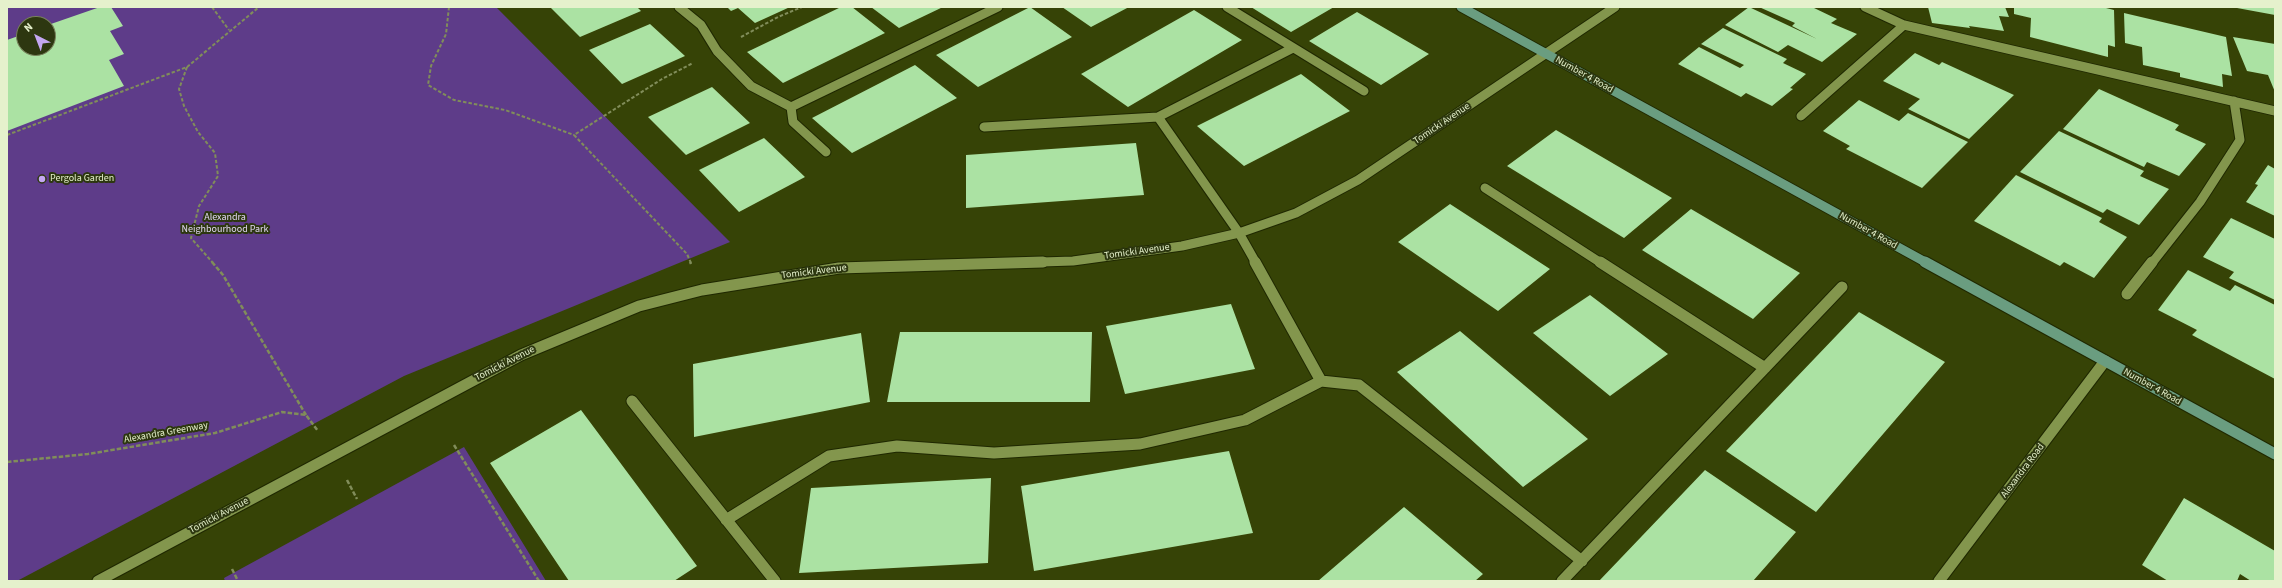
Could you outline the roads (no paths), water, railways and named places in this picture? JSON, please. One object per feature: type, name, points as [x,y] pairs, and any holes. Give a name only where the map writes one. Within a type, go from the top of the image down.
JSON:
[{"type":"main road","name":"Number 4 Road","points":[[1461,7],[2275,454]]},
{"type":"street","points":[[679,7],[701,25],[717,51],[751,86],[791,107]]},
{"type":"street","points":[[791,107],[998,7]]},
{"type":"street","points":[[1227,7],[1364,91]]},
{"type":"street","name":"Tomicki Avenue","points":[[98,581],[521,355],[639,306],[702,290],[839,268],[1073,260],[1182,246],[1239,233],[1296,213],[1358,180],[1615,7]]},
{"type":"street","points":[[1865,7],[1904,25],[2275,111]]},
{"type":"street","points":[[1801,116],[1904,25]]},
{"type":"street","points":[[984,127],[1158,117],[1293,48]]},
{"type":"street","points":[[2127,294],[2200,202],[2240,140],[2234,102]]},
{"type":"street","points":[[791,107],[793,122],[826,152]]},
{"type":"street","points":[[1158,117],[1239,233],[1321,381]]},
{"type":"street","points":[[1485,188],[1765,368]]},
{"type":"street","points":[[1562,581],[1842,288]]},
{"type":"street","name":"Alexandra Road","points":[[1939,581],[2105,361]]},
{"type":"street","points":[[726,520],[829,456],[897,446],[994,453],[1140,444],[1245,420],[1321,381],[1359,385],[1582,561]]},
{"type":"street","points":[[632,401],[775,581]]},
{"type":"place","name":"Pergola Garden","points":[[42,179]]},
{"type":"park label","name":"Alexandra Neighbourhood Park","points":[[225,224]]}]
